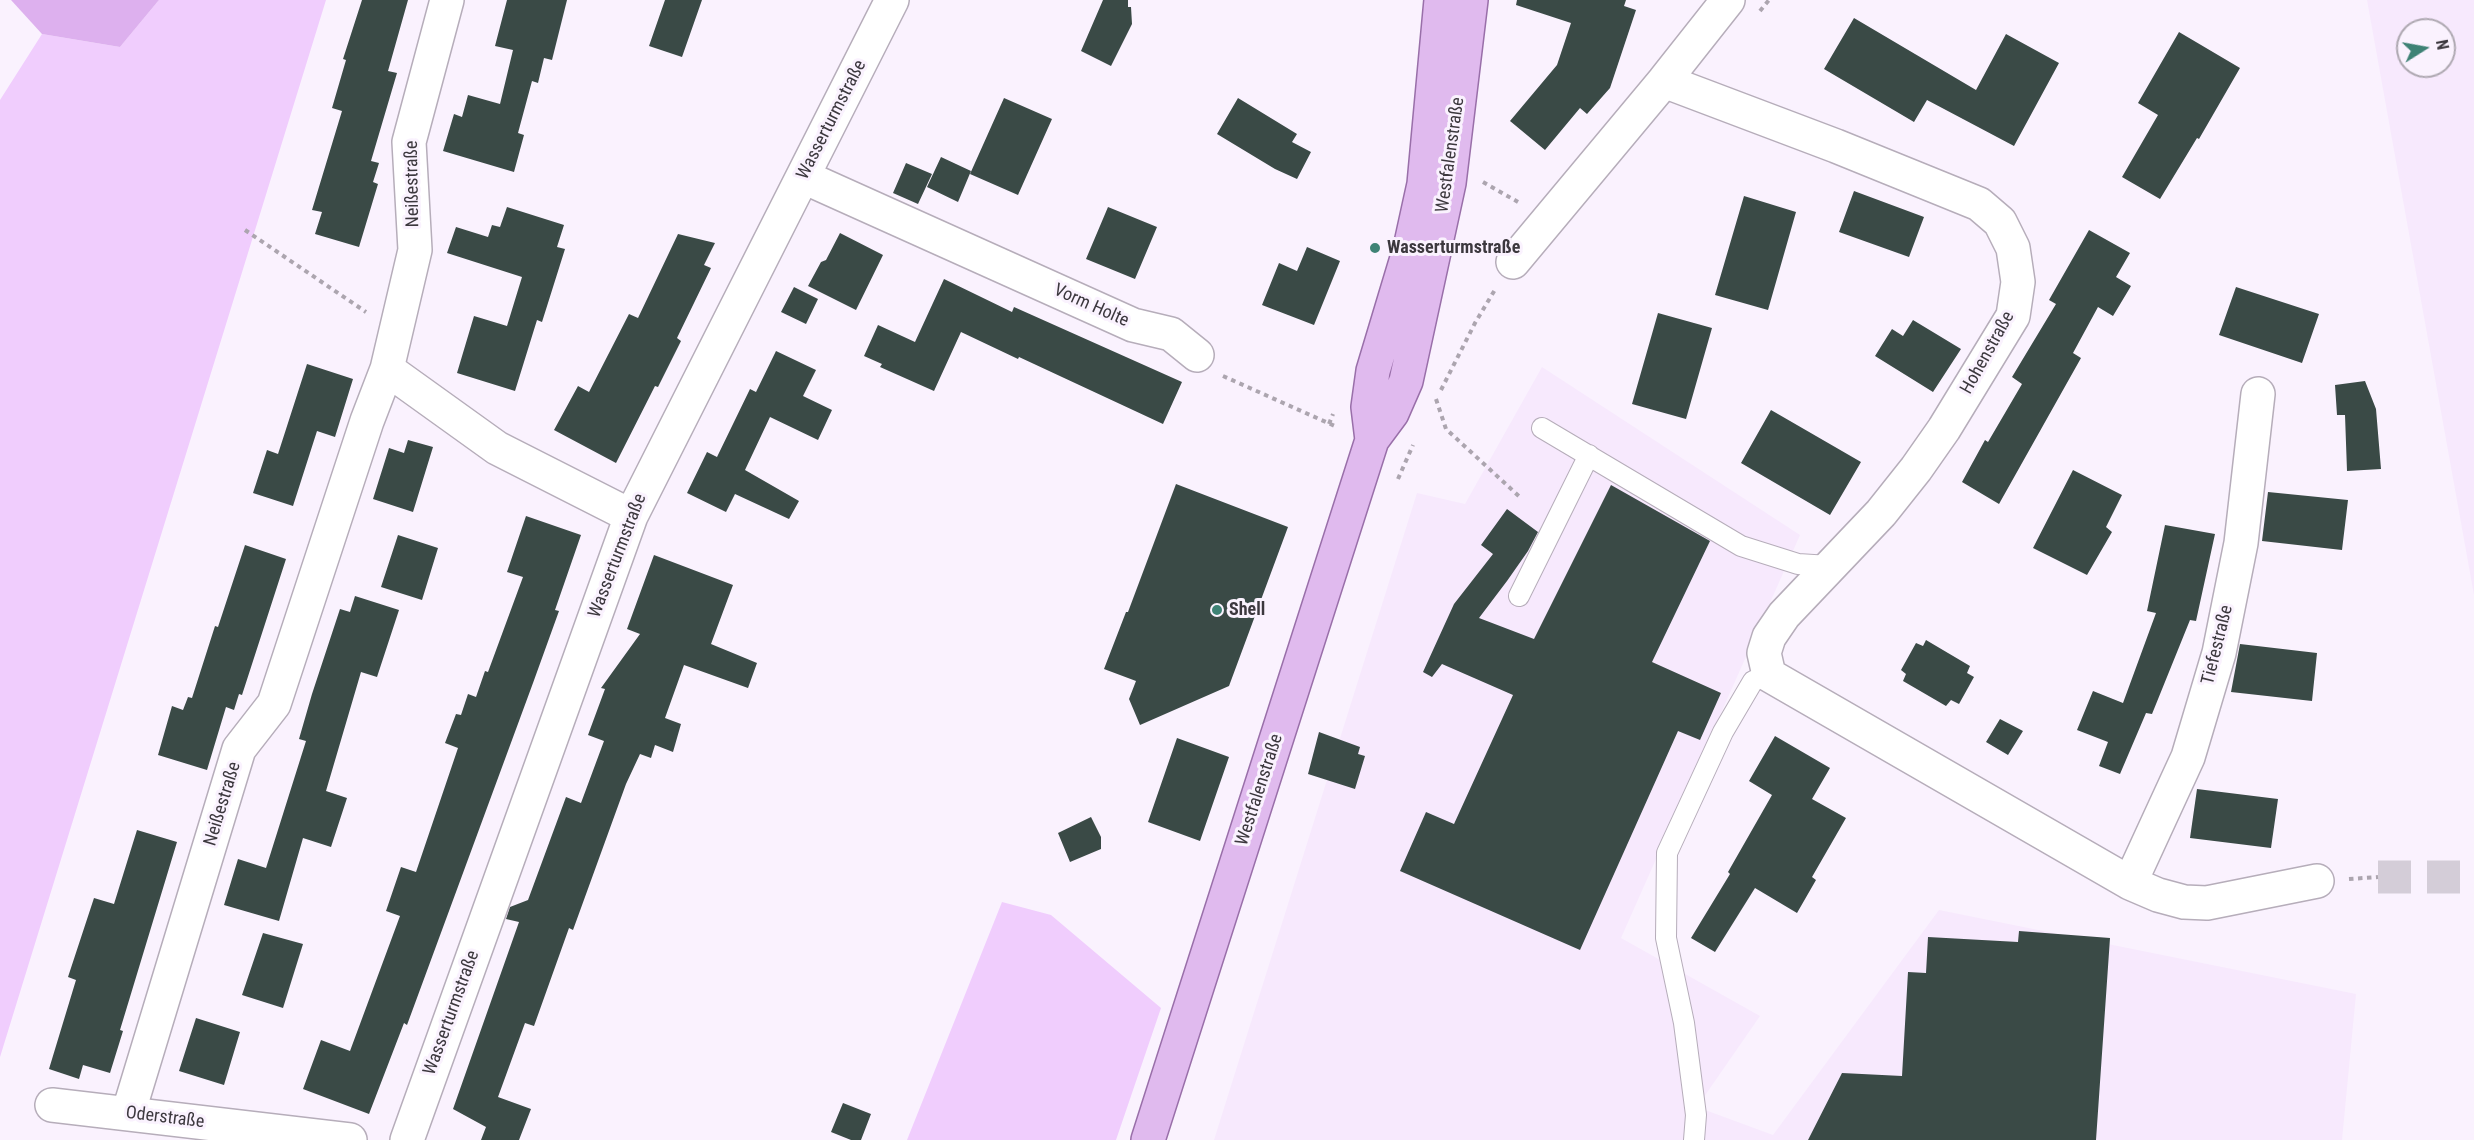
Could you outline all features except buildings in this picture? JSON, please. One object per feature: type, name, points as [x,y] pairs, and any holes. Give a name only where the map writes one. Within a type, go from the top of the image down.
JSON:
[{"type":"main road","name":"Westfalenstraße","points":[[1372,440],[1368,407],[1373,370],[1410,248],[1424,184],[1441,0]]},
{"type":"main road","name":"Westfalenstraße","points":[[1148,1140],[1372,440],[1392,413],[1406,381],[1428,290],[1449,183],[1471,0]]},
{"type":"street","name":"Neißestraße","points":[[128,1114],[240,749],[274,704],[366,421],[387,369],[415,250],[409,142],[447,0]]},
{"type":"street","name":"Wasserturmstraße","points":[[407,1140],[631,516],[892,0]]},
{"type":"street","points":[[1513,262],[1664,81],[1728,0]]},
{"type":"street","name":"Hohenstraße","points":[[1664,81],[1836,146],[1979,204],[2000,222],[2013,248],[2018,282],[2013,316],[1944,429],[1916,469],[1881,513],[1784,615],[1769,637],[1764,653],[1769,675]]},
{"type":"street","name":"Vorm Holte","points":[[804,177],[1133,325],[1171,334],[1197,355]]},
{"type":"street","points":[[387,369],[497,448],[631,516]]},
{"type":"street","name":"Tiefestraße","points":[[2130,883],[2188,756],[2219,653],[2241,543],[2258,394]]},
{"type":"street","points":[[1769,675],[2130,883],[2166,898],[2207,903],[2317,880]]},
{"type":"street","name":"Oderstraße","points":[[52,1105],[350,1140]]},
{"type":"lane","points":[[1542,428],[1741,546],[1798,564],[1829,566]]},
{"type":"lane","points":[[1519,596],[1588,455]]},
{"type":"lane","points":[[1694,1140],[1696,1115],[1684,1023],[1666,938],[1667,853],[1723,732],[1753,681],[1769,675]]},
{"type":"path","points":[[1477,178],[1549,219]]},
{"type":"path","points":[[245,230],[396,333]]},
{"type":"path","points":[[1432,405],[1475,322],[1513,262]]},
{"type":"path","points":[[1197,355],[1215,373],[1329,424],[1372,440]]},
{"type":"path","points":[[1412,447],[1416,438]]},
{"type":"shaded area","points":[[11,0],[159,0],[120,47],[42,34]]},
{"type":"shaded area","points":[[159,0],[326,0],[0,1057],[0,100],[42,34],[120,47]]},
{"type":"shaded area","points":[[2367,0],[2474,0],[2474,595]]},
{"type":"shaded area","points":[[1542,367],[1800,535],[1621,938],[1760,1016],[1697,1107],[1773,1135],[1939,910],[2356,994],[2342,1140],[1214,1140],[1417,493],[1465,504]]},
{"type":"shaded area","points":[[1002,902],[1051,915],[1161,1008],[1116,1140],[907,1140]]},
{"type":"tunnel","points":[[2378,877],[2474,877]]},
{"type":"place","name":"Wasserturmstraße","points":[[1375,248]]},
{"type":"place","name":"Shell","points":[[1217,610]]}]
